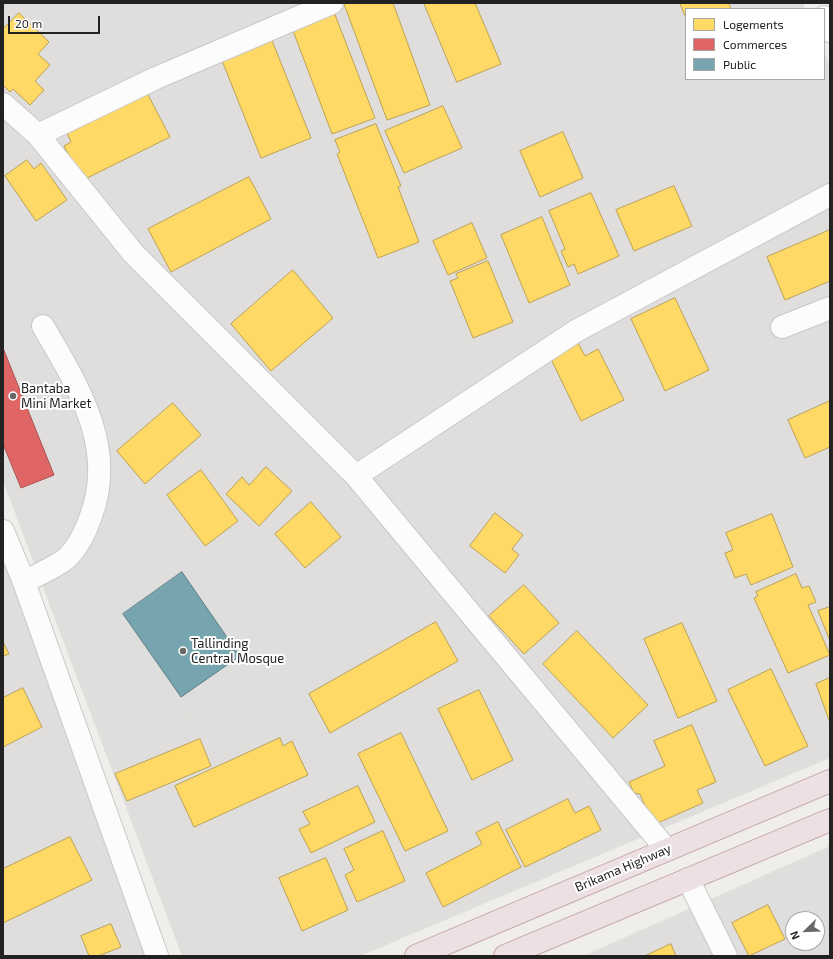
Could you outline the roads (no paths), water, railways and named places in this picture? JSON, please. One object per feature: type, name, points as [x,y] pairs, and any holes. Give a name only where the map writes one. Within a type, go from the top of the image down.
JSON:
[{"type":"highway","name":"Brikama Highway","points":[[416,956],[830,781]]},
{"type":"highway","points":[[504,956],[830,820]]},
{"type":"street","points":[[38,135],[156,78],[332,3]]},
{"type":"street","points":[[825,20],[830,32]]},
{"type":"street","points":[[3,104],[38,135],[134,253],[356,476],[667,850]]},
{"type":"street","points":[[356,476],[576,331],[830,195]]},
{"type":"street","points":[[782,327],[830,308]]},
{"type":"street","points":[[24,582],[68,557],[85,534],[98,499],[100,463],[92,422],[77,384],[43,326]]},
{"type":"street","points":[[3,531],[24,582],[157,956]]},
{"type":"street","points":[[688,879],[726,956]]},
{"type":"place","name":"Bantaba Mini Market","points":[[13,396]]},
{"type":"place","name":"Tallinding Central Mosque","points":[[183,651]]}]
